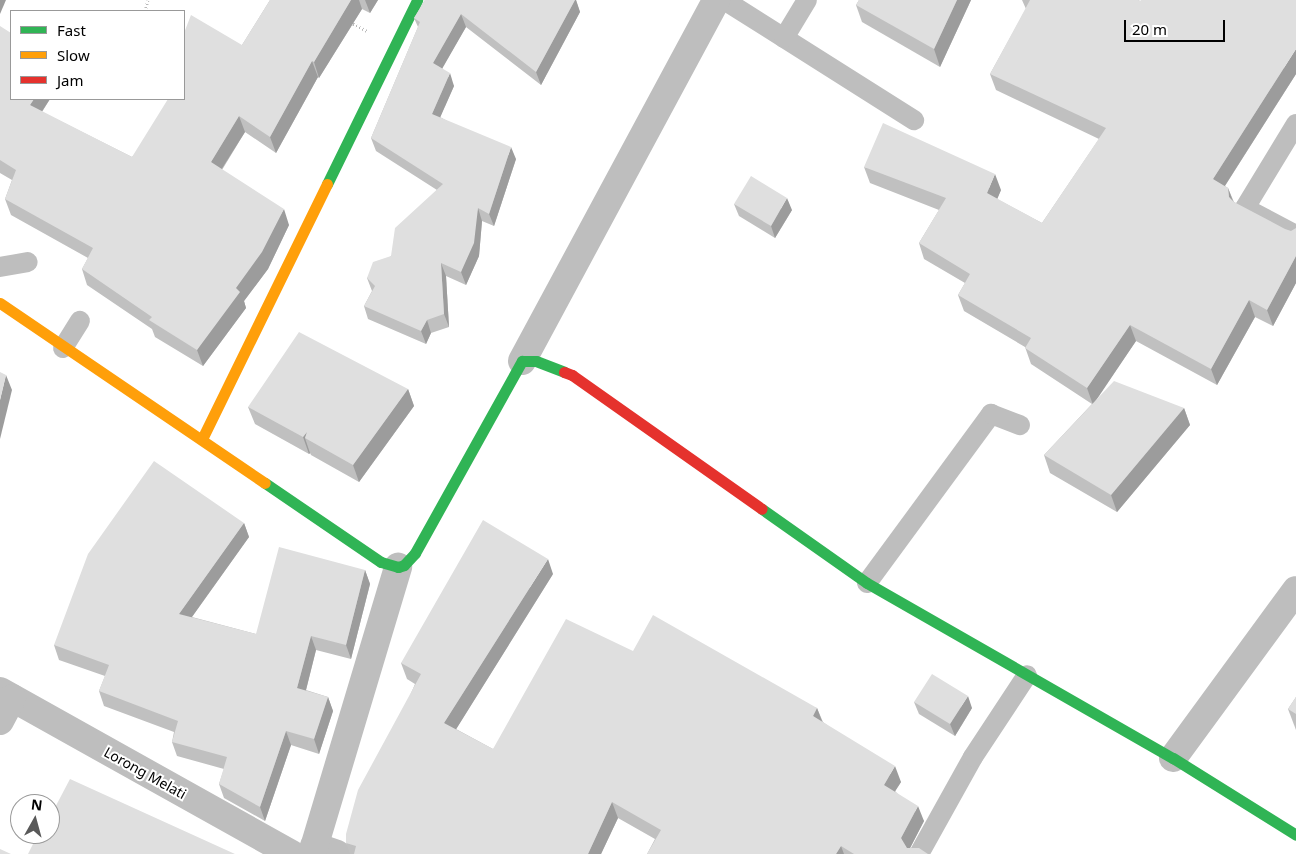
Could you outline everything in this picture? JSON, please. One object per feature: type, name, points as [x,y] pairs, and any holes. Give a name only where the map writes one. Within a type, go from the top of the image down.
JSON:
[{"type":"street","points":[[202,439],[417,0]]},
{"type":"street","points":[[0,303],[63,348],[202,439],[380,562],[398,567],[404,565],[415,553],[522,361],[716,0]]},
{"type":"street","points":[[522,361],[536,361],[572,375],[867,583],[1173,758],[1296,835]]},
{"type":"street","points":[[314,852],[398,567]]},
{"type":"street","points":[[1173,758],[1296,590]]},
{"type":"street","name":"Lorong Melati","points":[[4,703],[314,852]]},
{"type":"lane","points":[[724,0],[914,120]]},
{"type":"lane","points":[[784,38],[807,0]]},
{"type":"lane","points":[[1296,124],[1245,208],[1296,235]]},
{"type":"lane","points":[[0,266],[28,262]]},
{"type":"lane","points":[[63,348],[80,321]]},
{"type":"lane","points":[[867,583],[991,414],[1020,425]]},
{"type":"lane","points":[[920,854],[972,758],[1026,675]]},
{"type":"path","points":[[346,19],[395,47]]},
{"type":"building","points":[[270,0],[351,0],[314,62],[312,61],[270,137],[239,116],[211,162],[284,209],[262,252],[236,288],[240,292],[197,350],[149,320],[152,317],[82,269],[93,248],[5,199],[16,170],[0,160],[0,26],[10,32],[10,100],[33,100],[30,105],[132,157],[167,100],[185,100],[185,30],[191,15],[242,45]]},
{"type":"building","points":[[425,0],[575,0],[536,72],[461,14],[433,63],[450,73],[432,114],[511,147],[489,214],[478,208],[474,243],[461,272],[441,263],[444,314],[427,320],[421,331],[364,306],[375,286],[367,278],[373,262],[391,256],[395,228],[443,184],[371,138],[420,22],[414,18]]},
{"type":"building","points":[[859,0],[957,0],[934,49],[856,5]]},
{"type":"building","points":[[1030,0],[1296,0],[1296,49],[1213,179],[1228,188],[1229,197],[1234,202],[1285,229],[1291,231],[1296,228],[1296,256],[1267,310],[1249,300],[1211,369],[1130,325],[1087,388],[1025,348],[1031,338],[958,295],[970,274],[919,243],[946,198],[864,167],[883,123],[995,174],[987,193],[1042,223],[1106,128],[990,74]]},
{"type":"building","points":[[751,176],[787,198],[771,226],[734,204]]},
{"type":"building","points":[[299,332],[408,389],[353,465],[305,438],[307,432],[303,437],[248,407]]},
{"type":"building","points":[[0,372],[6,375],[0,400]]},
{"type":"building","points":[[1114,381],[1184,408],[1111,495],[1044,455]]},
{"type":"building","points":[[154,461],[244,523],[179,614],[256,634],[279,547],[365,570],[346,645],[311,636],[297,688],[328,697],[314,739],[286,731],[260,807],[219,784],[227,757],[172,742],[178,721],[99,691],[109,665],[54,645],[88,554]]},
{"type":"building","points":[[483,520],[548,559],[444,723],[493,749],[566,619],[633,651],[653,615],[817,708],[813,716],[895,766],[884,785],[918,806],[901,838],[907,848],[919,848],[928,854],[854,854],[841,846],[836,854],[647,854],[661,830],[612,802],[588,854],[354,854],[356,846],[346,843],[346,834],[358,790],[421,674],[401,663]]},
{"type":"building","points":[[932,674],[968,696],[950,724],[914,702]]},
{"type":"building","points":[[1296,697],[1296,714],[1288,709]]},
{"type":"building","points":[[70,779],[235,854],[28,854],[33,844],[60,844],[60,798]]},
{"type":"building","points":[[0,849],[11,854],[0,854]]},
{"type":"traffic: fast","points":[[327,184],[417,0]]},
{"type":"traffic: fast","points":[[265,483],[381,562],[398,567],[404,565],[415,553],[522,361],[536,361],[564,372]]},
{"type":"traffic: fast","points":[[762,509],[867,583],[1173,758],[1296,835]]},
{"type":"traffic: slow","points":[[202,439],[327,184]]},
{"type":"traffic: slow","points":[[0,303],[265,483]]},
{"type":"traffic: jam","points":[[564,372],[572,375],[762,509]]}]
